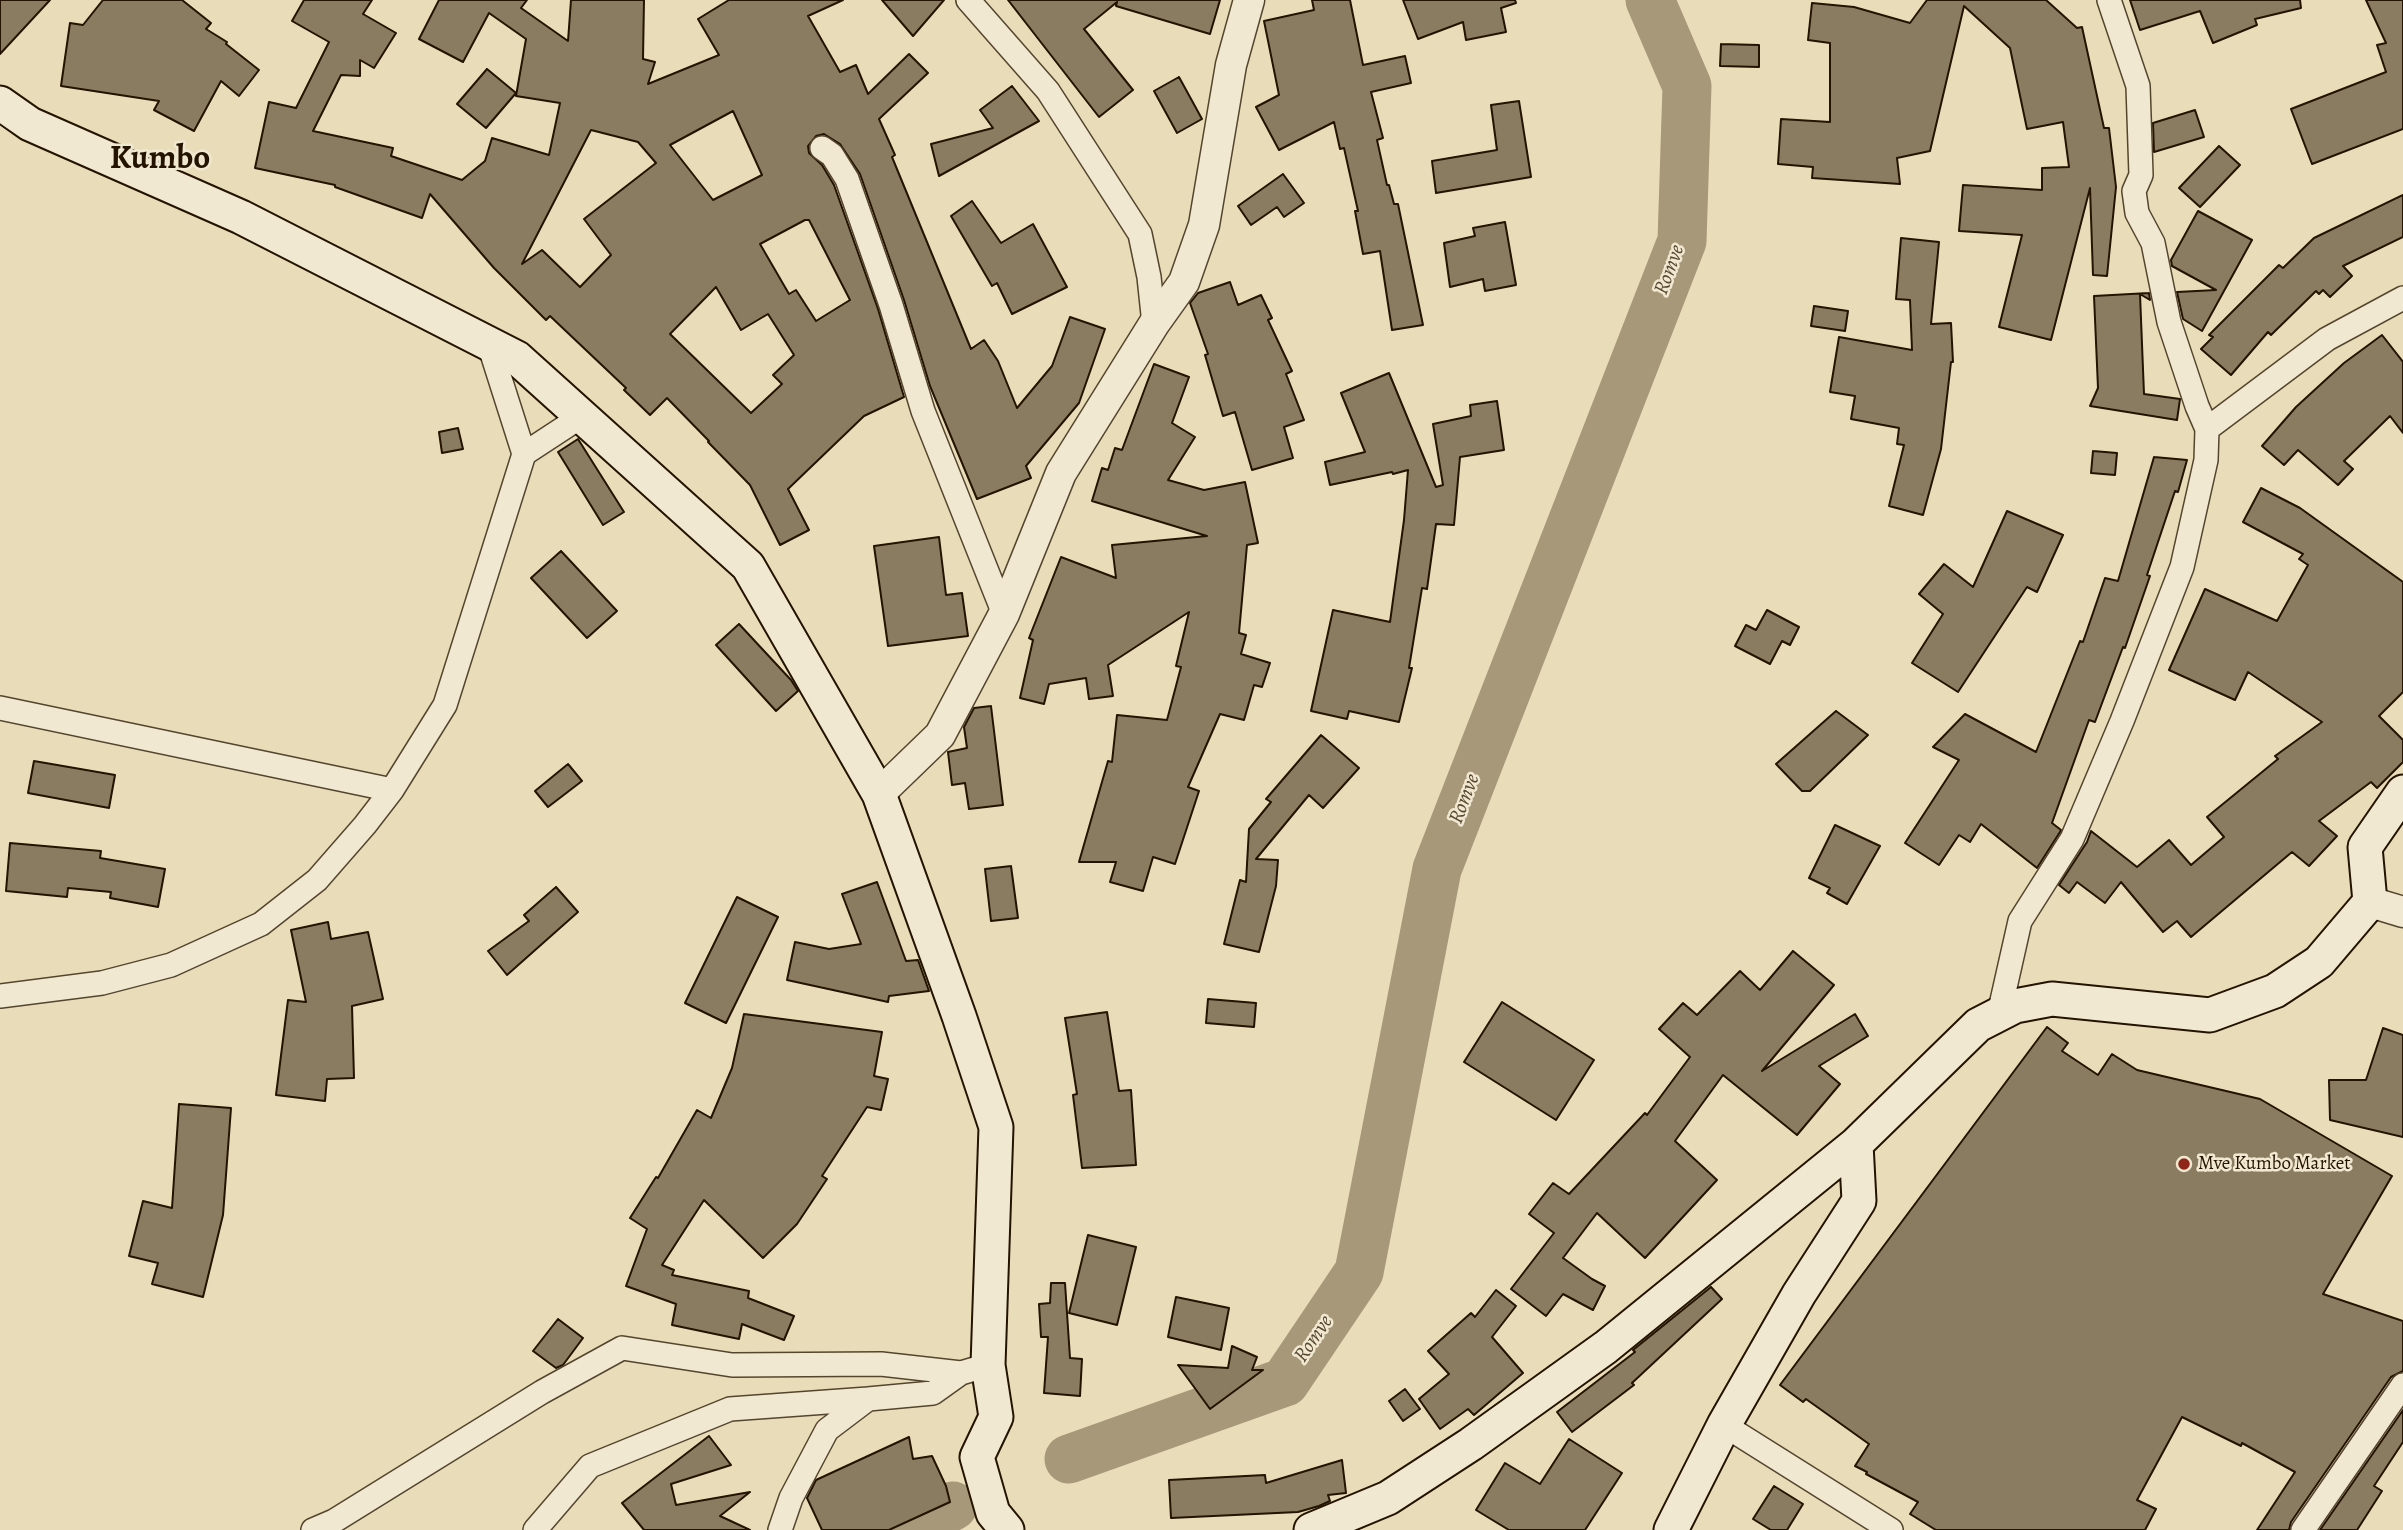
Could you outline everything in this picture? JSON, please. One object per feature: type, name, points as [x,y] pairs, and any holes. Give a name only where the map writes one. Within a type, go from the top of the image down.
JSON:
[{"type":"main road","points":[[0,103],[30,124],[241,217],[517,358],[748,566],[879,794],[996,1127],[974,1369],[996,1417],[977,1457],[993,1513],[1007,1530]]},
{"type":"main road","points":[[1311,1530],[1388,1498],[1471,1444],[1606,1347],[1856,1144],[1978,1025],[2015,1006],[2052,999],[2210,1015],[2275,991],[2319,962],[2370,902],[2365,847],[2403,792]]},
{"type":"main road","points":[[1671,1530],[1724,1425],[1799,1294],[1858,1201],[1856,1144]]},
{"type":"street","points":[[968,0],[1048,91],[1140,234],[1149,277],[1154,324]]},
{"type":"street","points":[[879,794],[940,735],[1004,614],[1061,473],[1154,324],[1184,282],[1204,225],[1231,65],[1249,0]]},
{"type":"street","points":[[1999,1014],[2021,921],[2072,839],[2122,721],[2182,567],[2206,460],[2207,429],[2193,396],[2169,322],[2153,243],[2137,213],[2134,191],[2141,175],[2138,86],[2109,0]]},
{"type":"street","points":[[822,148],[832,155],[847,179],[891,305],[923,411],[1004,614]]},
{"type":"street","points":[[2207,429],[2327,339],[2401,305]]},
{"type":"street","points":[[0,996],[102,983],[171,965],[261,924],[317,880],[392,790],[445,705],[524,454],[488,341]]},
{"type":"street","points":[[524,454],[582,416]]},
{"type":"street","points":[[0,708],[392,790]]},
{"type":"street","points":[[2370,902],[2403,912]]},
{"type":"street","points":[[313,1530],[334,1521],[542,1392],[622,1348],[732,1365],[881,1364],[974,1369]]},
{"type":"street","points":[[535,1530],[590,1465],[730,1409],[933,1393],[974,1369]]},
{"type":"street","points":[[2303,1530],[2403,1385]]},
{"type":"street","points":[[780,1530],[791,1497],[827,1430],[868,1399]]},
{"type":"street","points":[[1724,1425],[1891,1530]]},
{"type":"building","points":[[0,0],[50,0],[0,54]]},
{"type":"building","points":[[103,0],[182,0],[211,23],[206,29],[227,42],[226,44],[259,70],[239,96],[221,81],[194,131],[154,110],[159,101],[61,86],[70,23],[83,25]]},
{"type":"building","points":[[304,0],[372,0],[363,14],[396,33],[374,68],[360,60],[360,76],[341,75],[313,131],[393,148],[391,156],[462,180],[485,161],[492,138],[549,155],[560,103],[516,96],[526,39],[489,13],[463,62],[419,39],[439,0],[527,0],[521,8],[568,41],[571,0],[644,0],[643,59],[655,62],[648,84],[719,55],[698,19],[729,0],[843,0],[808,16],[840,72],[856,65],[868,94],[909,54],[928,73],[879,119],[971,349],[984,340],[998,361],[1017,408],[1052,366],[1070,317],[1105,329],[1079,403],[1026,466],[1031,478],[977,499],[930,386],[904,300],[860,174],[840,144],[824,134],[816,136],[808,146],[809,153],[822,165],[834,185],[878,309],[904,397],[864,416],[788,489],[809,530],[780,545],[750,485],[667,398],[650,415],[624,390],[626,388],[550,316],[546,320],[494,268],[430,194],[422,218],[335,185],[255,168],[269,102],[296,108],[329,42],[292,21]],"holes":[[[733,111],[762,175],[713,200],[670,145]],[[591,130],[638,142],[656,163],[584,219],[611,255],[580,287],[542,250],[522,264]],[[809,220],[850,300],[816,321],[796,290],[789,294],[760,244]],[[716,287],[741,330],[768,314],[794,355],[773,375],[782,384],[751,413],[670,334]]]},
{"type":"building","points":[[882,0],[944,0],[913,36]]},
{"type":"building","points":[[1008,0],[1220,0],[1210,34],[1116,6],[1117,2],[1084,29],[1133,90],[1099,117]]},
{"type":"building","points":[[1312,0],[1350,0],[1363,65],[1405,56],[1411,83],[1371,92],[1383,138],[1377,140],[1387,185],[1394,204],[1398,204],[1423,325],[1392,330],[1380,251],[1363,254],[1355,211],[1358,211],[1344,148],[1340,149],[1334,122],[1279,150],[1256,107],[1279,95],[1264,21],[1314,10]]},
{"type":"building","points":[[1403,0],[1515,0],[1516,3],[1501,8],[1506,32],[1466,40],[1463,22],[1418,39]]},
{"type":"building","points":[[1927,0],[2046,0],[2077,28],[2082,27],[2104,128],[2109,128],[2116,187],[2107,276],[2093,275],[2090,188],[2051,340],[1999,327],[2022,235],[1959,231],[1963,185],[2042,190],[2042,168],[2069,167],[2063,122],[2027,129],[2010,48],[1964,6],[1930,151],[1897,158],[1900,184],[1812,178],[1813,167],[1778,164],[1781,119],[1830,122],[1830,43],[1808,40],[1812,3],[1854,7],[1910,23]]},
{"type":"building","points":[[2130,0],[2300,0],[2301,8],[2255,19],[2257,25],[2213,43],[2200,11],[2140,30]]},
{"type":"building","points":[[2366,0],[2403,0],[2403,129],[2312,164],[2291,109],[2386,72],[2377,45],[2386,43]]},
{"type":"building","points":[[1721,44],[1759,45],[1759,67],[1720,66]]},
{"type":"building","points":[[487,69],[516,93],[486,128],[457,104]]},
{"type":"building","points":[[1179,77],[1202,119],[1177,133],[1154,91]]},
{"type":"building","points":[[1012,86],[1039,121],[939,176],[931,144],[993,128],[980,110]]},
{"type":"building","points":[[1519,101],[1531,177],[1436,193],[1432,161],[1497,150],[1491,105]]},
{"type":"building","points":[[2195,110],[2204,137],[2154,152],[2153,123]]},
{"type":"building","points":[[2219,146],[2240,165],[2200,207],[2179,188]]},
{"type":"building","points":[[1283,174],[1304,203],[1284,217],[1277,207],[1251,225],[1238,206]]},
{"type":"building","points":[[2403,195],[2403,237],[2343,266],[2352,276],[2330,297],[2323,290],[2319,294],[2316,291],[2271,335],[2268,332],[2231,375],[2201,349],[2213,337],[2209,335],[2279,265],[2283,268],[2314,238]]},
{"type":"building","points":[[972,201],[1001,243],[1033,224],[1067,287],[1012,314],[997,283],[992,286],[951,216]]},
{"type":"building","points":[[2198,211],[2252,240],[2202,331],[2183,319],[2177,292],[2216,290],[2172,266],[2171,260]]},
{"type":"building","points":[[1505,222],[1516,285],[1485,291],[1483,279],[1450,287],[1444,243],[1475,236],[1473,228]]},
{"type":"building","points":[[1901,238],[1939,242],[1931,324],[1951,323],[1953,362],[1941,449],[1923,515],[1889,506],[1904,445],[1897,444],[1899,428],[1851,419],[1855,396],[1830,392],[1839,337],[1912,350],[1910,300],[1896,299]]},
{"type":"building","points":[[1230,282],[1238,305],[1261,295],[1272,318],[1268,320],[1292,371],[1286,374],[1304,420],[1284,427],[1293,458],[1252,470],[1235,412],[1223,416],[1205,355],[1208,354],[1190,303],[1198,293]]},
{"type":"building","points":[[2149,293],[2150,300],[2140,294],[2144,394],[2180,399],[2177,420],[2090,406],[2098,388],[2094,296]]},
{"type":"building","points":[[1814,306],[1848,311],[1845,331],[1811,326]]},
{"type":"building","points":[[2382,335],[2403,362],[2403,433],[2390,416],[2344,461],[2353,469],[2338,485],[2298,450],[2284,465],[2262,446],[2296,407],[2344,363]]},
{"type":"building","points":[[1154,364],[1189,377],[1172,423],[1195,437],[1168,480],[1204,490],[1245,482],[1258,543],[1247,545],[1239,633],[1246,635],[1241,654],[1270,663],[1262,687],[1254,685],[1244,720],[1220,714],[1188,787],[1199,791],[1175,864],[1153,857],[1143,891],[1110,882],[1116,862],[1079,862],[1108,761],[1112,762],[1117,715],[1167,720],[1181,667],[1176,666],[1189,612],[1108,665],[1113,696],[1089,699],[1086,678],[1049,684],[1044,704],[1020,698],[1033,640],[1029,638],[1061,557],[1116,578],[1112,545],[1207,536],[1092,501],[1102,468],[1108,470],[1115,448],[1122,450]]},
{"type":"building","points":[[1389,373],[1436,487],[1443,485],[1433,424],[1471,416],[1470,405],[1497,401],[1504,450],[1460,457],[1454,525],[1436,524],[1427,589],[1422,588],[1409,668],[1412,668],[1399,722],[1349,711],[1347,719],[1311,711],[1333,610],[1390,622],[1408,470],[1330,485],[1325,462],[1365,452],[1341,393]]},
{"type":"building","points":[[458,428],[463,449],[442,453],[439,432]]},
{"type":"building","points":[[578,439],[624,512],[603,525],[558,452]]},
{"type":"building","points":[[2093,451],[2117,453],[2115,475],[2091,473]]},
{"type":"building","points":[[2154,457],[2187,460],[2125,648],[2123,647],[2095,722],[2089,720],[2052,823],[2060,832],[2037,868],[1981,824],[1970,842],[1959,835],[1939,865],[1905,843],[1959,760],[1933,747],[1965,714],[2036,752],[2080,641],[2083,642],[2105,578],[2118,581]]},
{"type":"building","points":[[2261,488],[2300,508],[2403,582],[2403,692],[2379,716],[2403,740],[2403,762],[2377,788],[2371,782],[2319,821],[2337,836],[2309,866],[2292,852],[2191,937],[2177,921],[2163,932],[2121,882],[2105,903],[2077,882],[2069,893],[2059,885],[2087,842],[2091,831],[2137,867],[2169,840],[2191,865],[2224,837],[2207,817],[2278,759],[2275,756],[2322,722],[2248,672],[2235,700],[2169,670],[2205,589],[2277,621],[2308,565],[2299,559],[2303,554],[2243,522]]},
{"type":"building","points":[[2007,511],[2063,535],[2037,592],[2027,587],[1958,692],[1912,663],[1943,614],[1919,594],[1944,564],[1973,587]]},
{"type":"building","points":[[939,537],[946,595],[962,593],[968,636],[888,646],[874,546]]},
{"type":"building","points":[[561,551],[617,611],[587,638],[531,578]]},
{"type":"building","points":[[1767,610],[1799,627],[1790,645],[1782,641],[1770,664],[1735,646],[1746,625],[1756,630]]},
{"type":"building","points":[[739,624],[798,691],[776,711],[716,645]]},
{"type":"building","points":[[991,706],[1003,805],[969,809],[965,783],[952,785],[948,752],[967,748],[964,727],[974,708]]},
{"type":"building","points":[[1836,711],[1868,735],[1810,791],[1802,791],[1776,764]]},
{"type":"building","points":[[1321,735],[1359,768],[1323,808],[1309,795],[1256,859],[1278,860],[1276,886],[1259,952],[1224,944],[1240,880],[1246,882],[1249,829],[1271,802],[1266,799]]},
{"type":"building","points":[[34,761],[115,775],[109,808],[28,793]]},
{"type":"building","points":[[568,764],[582,781],[548,807],[535,791]]},
{"type":"building","points":[[1835,825],[1880,846],[1847,904],[1827,893],[1830,888],[1809,878]]},
{"type":"building","points":[[10,843],[101,851],[100,858],[165,869],[158,907],[110,898],[111,892],[68,888],[67,897],[6,891]]},
{"type":"building","points":[[1011,866],[1018,918],[991,921],[985,869]]},
{"type":"building","points":[[877,882],[906,961],[918,960],[929,991],[889,996],[888,1002],[787,980],[795,942],[829,949],[861,944],[842,894]]},
{"type":"building","points":[[556,887],[578,912],[507,975],[488,951],[529,921],[524,915]]},
{"type":"building","points":[[737,897],[778,917],[726,1023],[685,1003]]},
{"type":"building","points":[[328,922],[331,939],[368,932],[383,999],[352,1006],[354,1078],[327,1079],[325,1101],[276,1095],[288,1000],[306,1002],[291,930]]},
{"type":"building","points":[[1793,951],[1834,985],[1762,1071],[1855,1014],[1868,1036],[1819,1066],[1840,1084],[1797,1135],[1723,1075],[1675,1141],[1717,1180],[1645,1258],[1597,1213],[1563,1258],[1605,1286],[1593,1310],[1563,1294],[1546,1316],[1511,1289],[1554,1233],[1529,1214],[1553,1183],[1569,1194],[1645,1113],[1647,1115],[1690,1057],[1659,1029],[1683,1003],[1697,1015],[1740,971],[1760,990]]},
{"type":"building","points":[[1208,999],[1256,1003],[1254,1027],[1206,1023]]},
{"type":"building","points":[[1502,1002],[1594,1060],[1556,1120],[1464,1062]]},
{"type":"building","points":[[1107,1012],[1119,1091],[1131,1090],[1136,1165],[1082,1168],[1073,1095],[1077,1094],[1065,1018]]},
{"type":"building","points":[[744,1014],[882,1032],[874,1076],[888,1079],[881,1110],[867,1107],[822,1176],[827,1179],[797,1224],[763,1258],[704,1200],[662,1265],[674,1270],[672,1275],[749,1291],[748,1298],[794,1316],[784,1340],[742,1324],[739,1339],[672,1325],[676,1304],[626,1286],[647,1229],[630,1218],[656,1177],[658,1178],[697,1110],[711,1118],[732,1068]]},
{"type":"building","name":"Mve Kumbo Market","points":[[2047,1027],[2068,1043],[2062,1051],[2098,1075],[2112,1054],[2137,1070],[2260,1099],[2392,1176],[2323,1294],[2403,1321],[2403,1371],[2391,1377],[2291,1522],[2289,1530],[2257,1530],[2295,1472],[2242,1443],[2241,1446],[2182,1417],[2137,1500],[2156,1509],[2145,1530],[1936,1530],[1910,1514],[1918,1502],[1855,1466],[1869,1444],[1806,1399],[1803,1402],[1780,1385]]},
{"type":"building","points":[[2383,1028],[2403,1035],[2403,1137],[2330,1120],[2329,1080],[2366,1080]]},
{"type":"building","points":[[179,1104],[231,1108],[223,1215],[203,1297],[152,1284],[158,1263],[129,1256],[143,1201],[172,1208]]},
{"type":"building","points":[[1088,1235],[1136,1247],[1117,1325],[1069,1313]]},
{"type":"building","points":[[1051,1283],[1065,1283],[1070,1358],[1082,1359],[1080,1396],[1044,1393],[1048,1337],[1041,1337],[1039,1304],[1050,1303]]},
{"type":"building","points":[[1711,1287],[1722,1299],[1632,1383],[1634,1385],[1572,1432],[1557,1412],[1635,1352],[1633,1350]]},
{"type":"building","points":[[1496,1290],[1516,1306],[1492,1337],[1523,1373],[1474,1415],[1468,1409],[1440,1429],[1419,1399],[1449,1374],[1428,1351],[1471,1313],[1475,1317]]},
{"type":"building","points":[[1176,1297],[1229,1308],[1221,1350],[1168,1337]]},
{"type":"building","points":[[558,1319],[583,1338],[563,1365],[556,1368],[533,1351]]},
{"type":"building","points":[[1232,1346],[1257,1357],[1252,1370],[1263,1370],[1210,1409],[1178,1365],[1228,1368]]},
{"type":"building","points":[[1405,1389],[1420,1409],[1403,1421],[1389,1401]]},
{"type":"building","points":[[2403,1410],[2403,1442],[2374,1486],[2382,1491],[2357,1530],[2320,1530]]},
{"type":"building","points":[[709,1436],[731,1465],[671,1484],[676,1505],[750,1492],[720,1516],[750,1530],[644,1530],[622,1503]]},
{"type":"building","points":[[909,1437],[913,1459],[932,1456],[946,1486],[950,1502],[889,1530],[822,1530],[807,1498],[816,1480]]},
{"type":"building","points":[[1569,1439],[1622,1473],[1585,1530],[1509,1530],[1476,1510],[1505,1463],[1540,1484]]},
{"type":"building","points":[[1342,1460],[1346,1493],[1328,1495],[1330,1501],[1319,1506],[1298,1512],[1171,1518],[1169,1480],[1265,1475],[1266,1483]]},
{"type":"building","points":[[1774,1486],[1803,1504],[1787,1530],[1771,1530],[1753,1519]]},
{"type":"waterway","name":"Romve","points":[[1069,1459],[1285,1382],[1359,1272],[1437,869],[1682,241],[1687,86],[1650,0]]},
{"type":"waterway","name":"Romve","points":[[903,1530],[953,1506]]},
{"type":"place","name":"Mve Kumbo Market","points":[[2184,1164]]},
{"type":"district","name":"Kumbo","points":[[160,160]]}]
